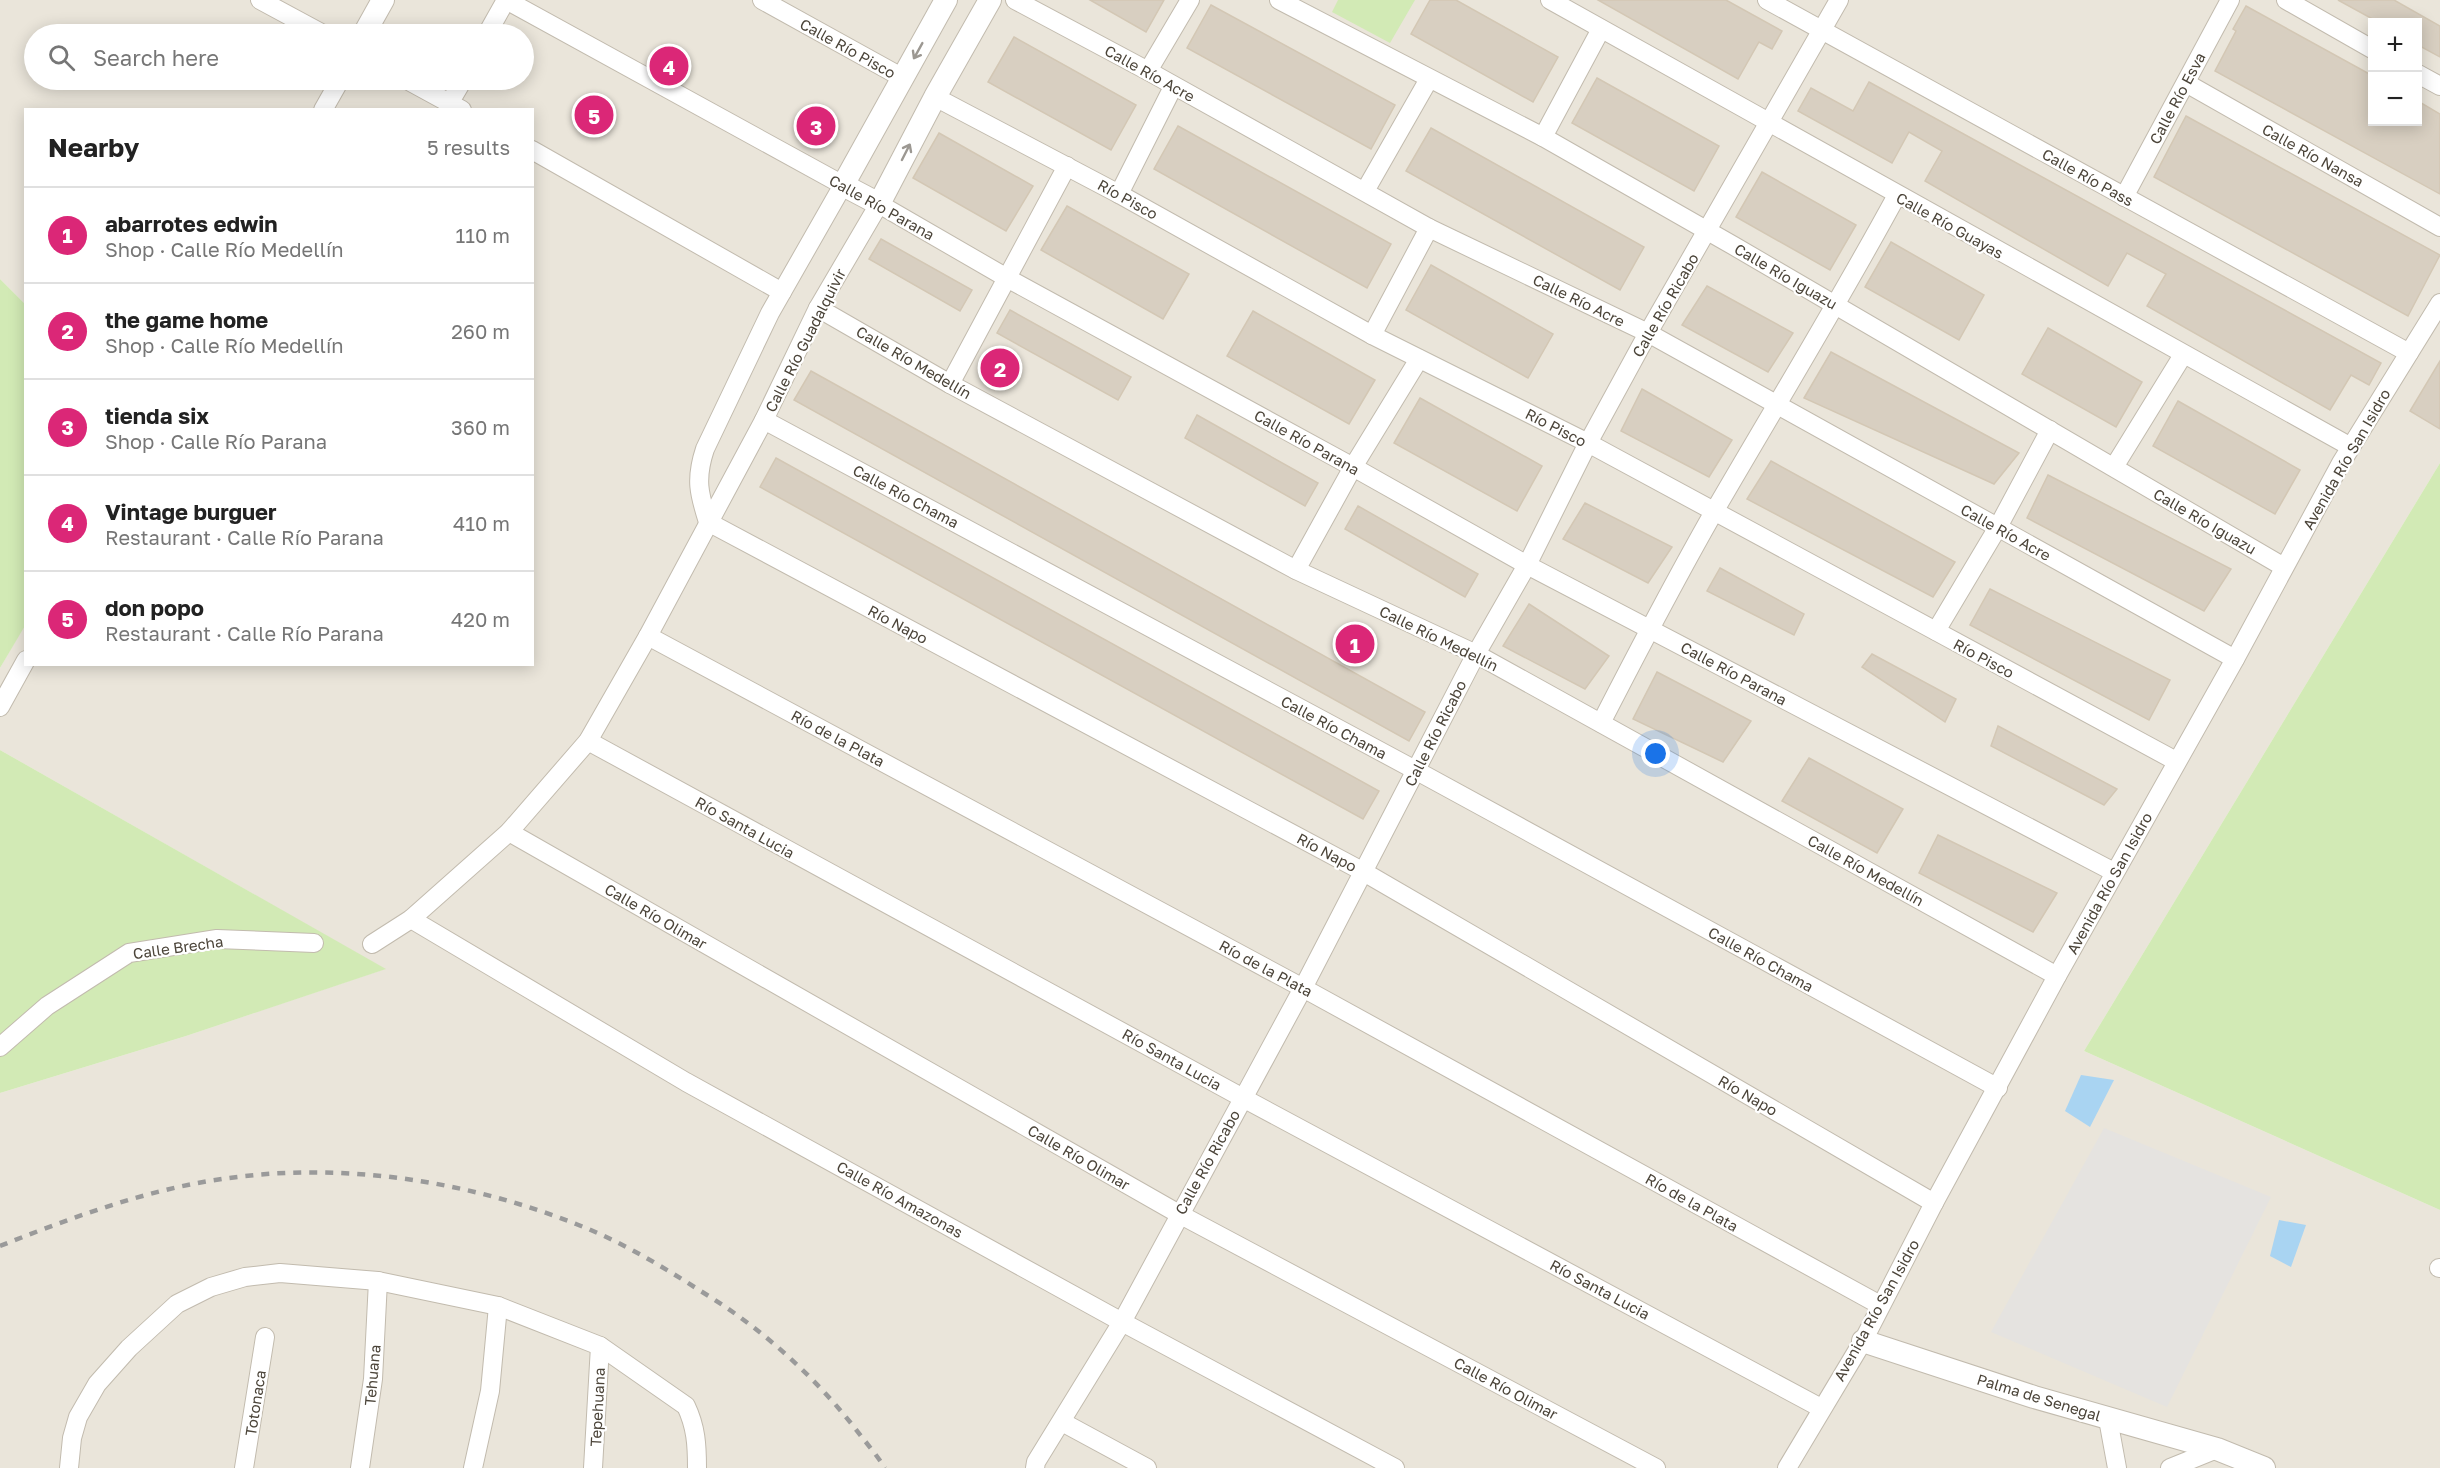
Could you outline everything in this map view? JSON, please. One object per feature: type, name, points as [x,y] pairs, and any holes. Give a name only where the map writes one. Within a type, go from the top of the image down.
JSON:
[{"type":"street","points":[[260,0],[304,24]]},
{"type":"street","points":[[370,24],[383,0]]},
{"type":"street","points":[[493,24],[506,0]]},
{"type":"street","name":"Calle Río Parana","points":[[506,0],[879,204],[1007,278],[1353,466],[1527,565],[2114,872]]},
{"type":"street","name":"Calle Río Pisco","points":[[762,0],[903,78]]},
{"type":"street","points":[[708,522],[698,492],[702,457],[727,401],[782,292],[946,0]]},
{"type":"street","name":"Calle Río Guadalquivir","points":[[372,944],[411,920],[509,832],[588,741],[648,636],[764,420],[818,308],[879,204],[935,96],[990,0]]},
{"type":"street","name":"Calle Río Acre","points":[[1015,0],[1148,71],[1429,228],[1648,333],[2235,659]]},
{"type":"street","points":[[1148,71],[1190,0]]},
{"type":"street","name":"Calle Río Iguazu","points":[[1279,0],[1543,137],[1707,230],[2284,567]]},
{"type":"street","name":"Calle Río Guayas","points":[[1550,0],[2350,447]]},
{"type":"street","name":"Calle Río Pass","points":[[1767,0],[2409,353]]},
{"type":"street","name":"Calle Río Ricabo","points":[[1035,1468],[1036,1462],[1122,1322],[1303,988],[1476,654],[1527,565],[1588,443],[1648,333],[1839,0]]},
{"type":"street","name":"Calle Río Esva","points":[[2124,197],[2230,0]]},
{"type":"street","points":[[2286,0],[2368,46]]},
{"type":"street","points":[[1543,137],[1601,29]]},
{"type":"street","points":[[2422,76],[2440,86]]},
{"type":"street","points":[[1365,191],[1429,79]]},
{"type":"street","name":"Calle Río Nansa","points":[[2186,83],[2440,226]]},
{"type":"street","points":[[1119,194],[1173,87]]},
{"type":"street","points":[[324,108],[334,90]]},
{"type":"street","points":[[425,90],[456,106],[460,90]]},
{"type":"street","name":"Río Pisco","points":[[935,96],[1119,194],[1372,335],[1588,443],[2176,762]]},
{"type":"street","points":[[534,151],[782,292]]},
{"type":"street","points":[[950,384],[1067,166]]},
{"type":"street","points":[[1601,723],[1649,629],[1715,511],[1837,306],[1897,195]]},
{"type":"street","points":[[1372,335],[1429,228]]},
{"type":"street","name":"Avenida Río San Isidro","points":[[1786,1468],[1863,1341],[1934,1203],[1998,1089],[2057,976],[2235,659],[2350,447],[2440,303]]},
{"type":"street","name":"Calle Río Medellín","points":[[818,308],[950,384],[1296,570],[1476,654],[2057,976]]},
{"type":"street","points":[[2115,467],[2183,355]]},
{"type":"street","points":[[1296,570],[1353,466],[1419,358]]},
{"type":"street","name":"Calle Río Chama","points":[[764,420],[1417,771],[1998,1089]]},
{"type":"street","points":[[1936,631],[1998,527],[2050,430]]},
{"type":"street","name":"Río Napo","points":[[708,522],[1362,871],[1934,1203]]},
{"type":"street","name":"Río de la Plata","points":[[648,636],[1303,988],[1880,1305]]},
{"type":"street","points":[[0,707],[24,664]]},
{"type":"street","name":"Río Santa Lucia","points":[[588,741],[1243,1098],[1821,1408]]},
{"type":"street","name":"Calle Río Olimar","points":[[509,832],[1179,1214],[1656,1468]]},
{"type":"street","name":"Calle Río Amazonas","points":[[411,920],[686,1082],[1122,1322],[1395,1468]]},
{"type":"street","name":"Calle Brecha","points":[[2,1043],[47,1006],[129,953],[217,939],[314,943]]},
{"type":"street","points":[[69,1468],[72,1438],[78,1417],[97,1384],[129,1348],[177,1304],[211,1287],[245,1277],[280,1273],[378,1281],[498,1306],[600,1346],[686,1407],[697,1438],[697,1468]]},
{"type":"street","name":"Tehuana","points":[[360,1468],[373,1379],[378,1281]]},
{"type":"street","points":[[473,1468],[490,1391],[498,1306]]},
{"type":"street","name":"Totonaca","points":[[244,1468],[265,1338]]},
{"type":"street","name":"Palma de Senegal","points":[[1863,1341],[2108,1419],[2217,1449],[2264,1468]]},
{"type":"street","name":"Tepehuana","points":[[593,1468],[600,1346]]},
{"type":"street","points":[[2108,1419],[2117,1468]]},
{"type":"street","points":[[1062,1422],[1147,1468]]},
{"type":"street","points":[[2170,1468],[2217,1449]]},
{"type":"shaded area","points":[[0,0],[2440,0],[2440,463],[2084,1051],[2440,1210],[2440,1468],[0,1468],[0,1093],[186,1036],[385,969],[0,750],[0,668],[24,626],[24,666],[534,666],[534,108],[24,108],[24,303],[0,279]]},
{"type":"shaded area","points":[[2104,1128],[2271,1197],[2167,1407],[1991,1332]]},
{"type":"green space","points":[[1338,0],[1415,0],[1390,43],[1332,12]]},
{"type":"green space","points":[[0,279],[24,303],[24,627],[0,668]]},
{"type":"green space","points":[[2440,463],[2440,1210],[2084,1051]]},
{"type":"green space","points":[[0,750],[386,969],[186,1036],[0,1093]]},
{"type":"water","points":[[2081,1075],[2114,1080],[2090,1127],[2065,1111]]},
{"type":"water","points":[[2279,1220],[2306,1225],[2291,1267],[2270,1256]]},
{"type":"building","points":[[1090,0],[1164,0],[1146,32]]},
{"type":"building","points":[[1430,0],[1456,0],[1558,57],[1533,102],[1411,34]]},
{"type":"building","points":[[1598,0],[1726,0],[1782,31],[1772,49],[1759,42],[1738,79]]},
{"type":"building","points":[[2338,0],[2394,0],[2440,26],[2440,57],[2422,47],[2422,18],[2371,18]]},
{"type":"building","points":[[1211,5],[1395,105],[1371,149],[1187,48]]},
{"type":"building","points":[[2246,6],[2368,73],[2368,126],[2422,126],[2422,103],[2440,114],[2440,194],[2215,71],[2236,31],[2233,29]]},
{"type":"building","points":[[1014,37],[1136,105],[1111,150],[988,82]]},
{"type":"building","points":[[1597,78],[1719,146],[1694,191],[1572,123]]},
{"type":"building","points":[[1869,82],[2381,363],[2369,385],[2351,375],[2330,410],[2147,306],[2166,274],[2127,253],[2108,286],[1925,181],[1942,151],[1909,132],[1892,163],[1798,111],[1811,88],[1853,111]]},
{"type":"building","points":[[2186,116],[2440,255],[2408,316],[2154,177]]},
{"type":"building","points":[[1178,126],[1391,244],[1367,288],[1154,169]]},
{"type":"building","points":[[1431,128],[1644,247],[1620,290],[1406,171]]},
{"type":"building","points":[[939,133],[1033,186],[1006,231],[913,178]]},
{"type":"building","points":[[1762,172],[1856,225],[1830,270],[1736,217]]},
{"type":"building","points":[[1067,206],[1189,274],[1163,319],[1041,250]]},
{"type":"building","points":[[881,239],[972,290],[960,311],[869,259]]},
{"type":"building","points":[[1891,242],[1984,295],[1959,340],[1865,287]]},
{"type":"building","points":[[1431,265],[1553,334],[1528,378],[1406,310]]},
{"type":"building","points":[[1707,286],[1793,333],[1768,372],[1682,325]]},
{"type":"building","points":[[1010,310],[1131,377],[1118,400],[997,333]]},
{"type":"building","points":[[1253,311],[1375,380],[1349,424],[1227,356]]},
{"type":"building","points":[[2048,328],[2142,382],[2116,427],[2022,374]]},
{"type":"building","points":[[1831,352],[2019,453],[1994,484],[1804,398]]},
{"type":"building","points":[[2440,361],[2440,429],[2410,411]]},
{"type":"building","points":[[811,371],[1425,712],[1409,741],[794,400]]},
{"type":"building","points":[[1642,389],[1732,440],[1709,477],[1621,431]]},
{"type":"building","points":[[1420,398],[1542,466],[1517,511],[1394,443]]},
{"type":"building","points":[[2178,401],[2300,470],[2275,514],[2153,446]]},
{"type":"building","points":[[1197,415],[1318,483],[1305,506],[1185,438]]},
{"type":"building","points":[[776,458],[1379,791],[1363,819],[760,487]]},
{"type":"building","points":[[1771,461],[1955,562],[1933,597],[1747,499]]},
{"type":"building","points":[[2048,475],[2231,569],[2204,611],[2027,518]]},
{"type":"building","points":[[1585,503],[1672,547],[1648,583],[1563,539]]},
{"type":"building","points":[[1358,506],[1478,574],[1465,597],[1345,529]]},
{"type":"building","points":[[1720,568],[1804,614],[1794,635],[1707,591]]},
{"type":"building","points":[[1990,589],[2170,680],[2149,720],[1970,625]]},
{"type":"building","points":[[1529,604],[1609,656],[1585,689],[1503,646]]},
{"type":"building","points":[[1872,654],[1956,699],[1945,722],[1862,667]]},
{"type":"building","points":[[1657,672],[1751,721],[1723,762],[1633,719]]},
{"type":"building","points":[[1998,726],[2117,789],[2104,805],[1991,746]]},
{"type":"building","points":[[1809,758],[1903,809],[1877,853],[1782,801]]},
{"type":"building","points":[[1938,835],[2057,893],[2033,932],[1919,873]]},
{"type":"railway","points":[[0,1246],[84,1214],[142,1196],[229,1178],[317,1172],[361,1174],[449,1186],[492,1196],[535,1209],[608,1238],[655,1263],[722,1305],[766,1338],[807,1374],[844,1415],[885,1468]]},
{"type":"place","name":"Vintage burguer","points":[[669,66]]},
{"type":"place","name":"don popo","points":[[594,115]]},
{"type":"place","name":"tienda six","points":[[816,126]]},
{"type":"place","name":"the game home","points":[[1000,368]]},
{"type":"place","name":"abarrotes edwin","points":[[1355,644]]}]
